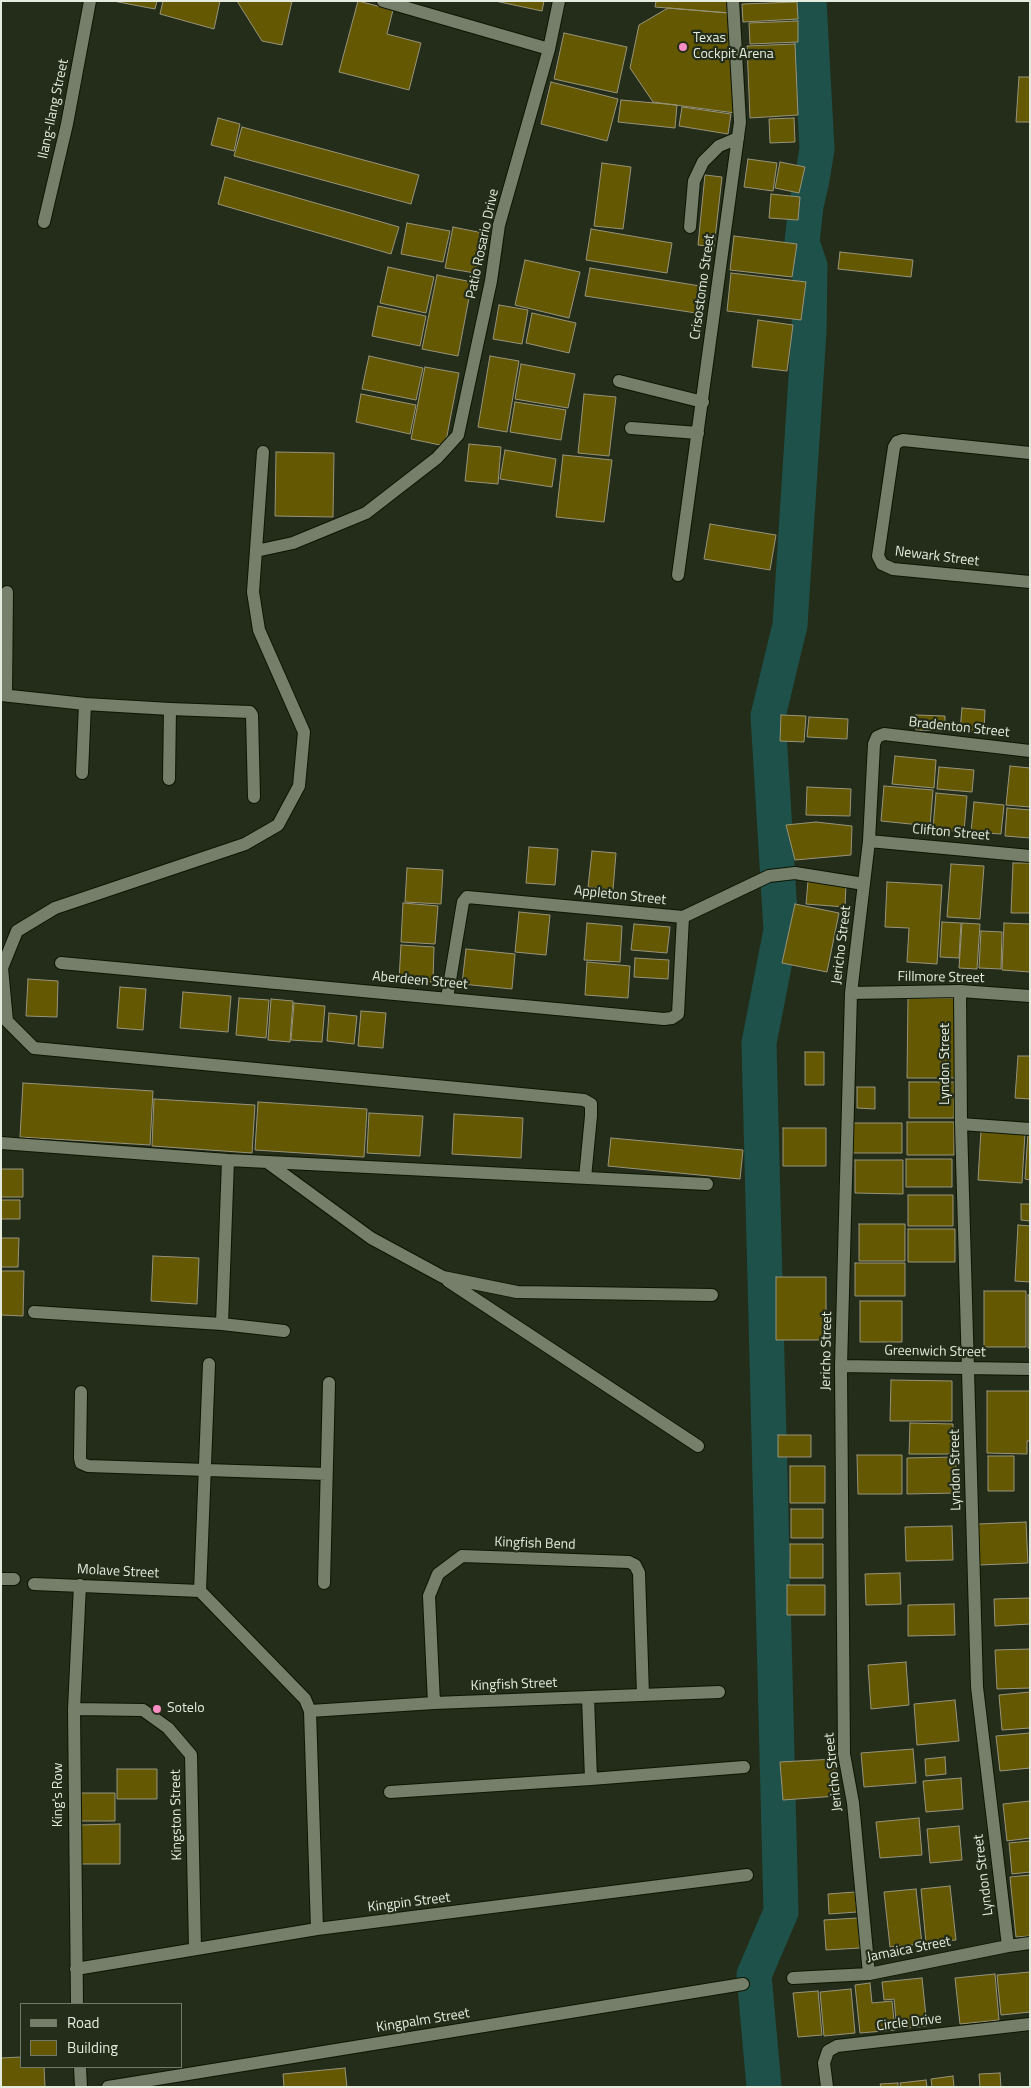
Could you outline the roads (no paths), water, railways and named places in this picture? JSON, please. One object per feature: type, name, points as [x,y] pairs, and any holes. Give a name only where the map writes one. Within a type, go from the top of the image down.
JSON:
[{"type":"street","name":"Ilang-Ilang Street","points":[[44,222],[67,124],[90,1]]},
{"type":"street","points":[[383,1],[549,49]]},
{"type":"street","name":"Patio Rosario Drive","points":[[256,551],[293,543],[366,513],[436,458],[458,434],[491,281],[499,224],[549,49],[559,1]]},
{"type":"street","name":"Crisostomo Street","points":[[678,575],[740,122],[733,1]]},
{"type":"street","points":[[690,227],[694,181],[703,162],[719,146],[738,138]]},
{"type":"street","points":[[619,381],[703,402]]},
{"type":"street","points":[[631,428],[698,433]]},
{"type":"street","name":"Newark Street","points":[[1030,453],[903,440],[896,442],[878,556],[882,564],[893,569],[1030,582]]},
{"type":"street","points":[[263,452],[252,592],[259,630],[304,732],[299,786],[278,825],[244,844],[55,908],[17,931],[2,968],[6,1021],[34,1048],[584,1100],[591,1104],[592,1116],[585,1178]]},
{"type":"street","points":[[7,592],[4,695],[85,704],[170,710],[250,712],[252,715],[254,797]]},
{"type":"street","points":[[82,773],[85,704]]},
{"type":"street","points":[[169,779],[170,710]]},
{"type":"street","name":"Bradenton Street","points":[[884,734],[1030,750]]},
{"type":"street","name":"Jericho Street","points":[[869,1974],[853,1803],[844,1754],[841,1366],[851,993],[869,841],[874,744],[877,737],[884,734]]},
{"type":"street","name":"Clifton Street","points":[[869,841],[1030,856]]},
{"type":"street","name":"Appleton Street","points":[[447,998],[463,902],[467,898],[682,918],[769,876],[795,873],[864,884]]},
{"type":"street","name":"Aberdeen Street","points":[[61,963],[672,1018],[678,1014],[682,918]]},
{"type":"street","name":"Fillmore Street","points":[[851,993],[960,991],[1030,996]]},
{"type":"street","name":"Lyndon Street","points":[[960,991],[961,1124],[977,1686],[1008,1946]]},
{"type":"street","points":[[961,1124],[1030,1129]]},
{"type":"street","points":[[1,1143],[228,1160],[707,1184]]},
{"type":"street","points":[[222,1324],[228,1160]]},
{"type":"street","points":[[267,1162],[371,1238],[443,1277],[698,1446]]},
{"type":"street","points":[[443,1277],[517,1292],[712,1295]]},
{"type":"street","points":[[34,1312],[222,1324],[284,1330]]},
{"type":"street","points":[[209,1364],[200,1591],[305,1699],[310,1712],[317,1929]]},
{"type":"street","name":"Greenwich Street","points":[[841,1366],[1030,1369]]},
{"type":"street","points":[[324,1583],[330,1383]]},
{"type":"street","points":[[81,1392],[81,1463],[88,1466],[326,1474]]},
{"type":"street","name":"Kingfish Bend","points":[[434,1703],[428,1596],[438,1574],[462,1556],[629,1562],[635,1566],[639,1573],[643,1695]]},
{"type":"street","name":"Molave Street","points":[[34,1584],[200,1591]]},
{"type":"street","name":"King's Row","points":[[77,2003],[74,1710],[80,1585]]},
{"type":"street","name":"Kingfish Street","points":[[310,1712],[434,1703],[719,1692]]},
{"type":"street","points":[[588,1697],[590,1779]]},
{"type":"street","name":"Kingston Street","points":[[74,1710],[143,1710],[168,1728],[190,1755],[195,1949]]},
{"type":"street","points":[[390,1792],[744,1767]]},
{"type":"street","name":"Kingpin Street","points":[[76,1969],[317,1929],[747,1874]]},
{"type":"street","name":"Jamaica Street","points":[[793,1978],[869,1974],[1030,1943]]},
{"type":"street","name":"Kingpalm Street","points":[[108,2087],[743,1984]]},
{"type":"street","name":"Circle Drive","points":[[827,2087],[824,2062],[828,2051],[838,2046],[1030,2024]]},
{"type":"street","points":[[80,2068],[81,2087]]},
{"type":"waterway","points":[[764,2087],[754,1975],[781,1912],[759,1043],[781,930],[768,716],[790,625],[809,331],[810,266],[802,242],[806,206],[817,149],[809,1]]},
{"type":"place","name":"Texas Cockpit Arena","points":[[683,47]]},
{"type":"place","name":"Sotelo","points":[[157,1709]]}]
